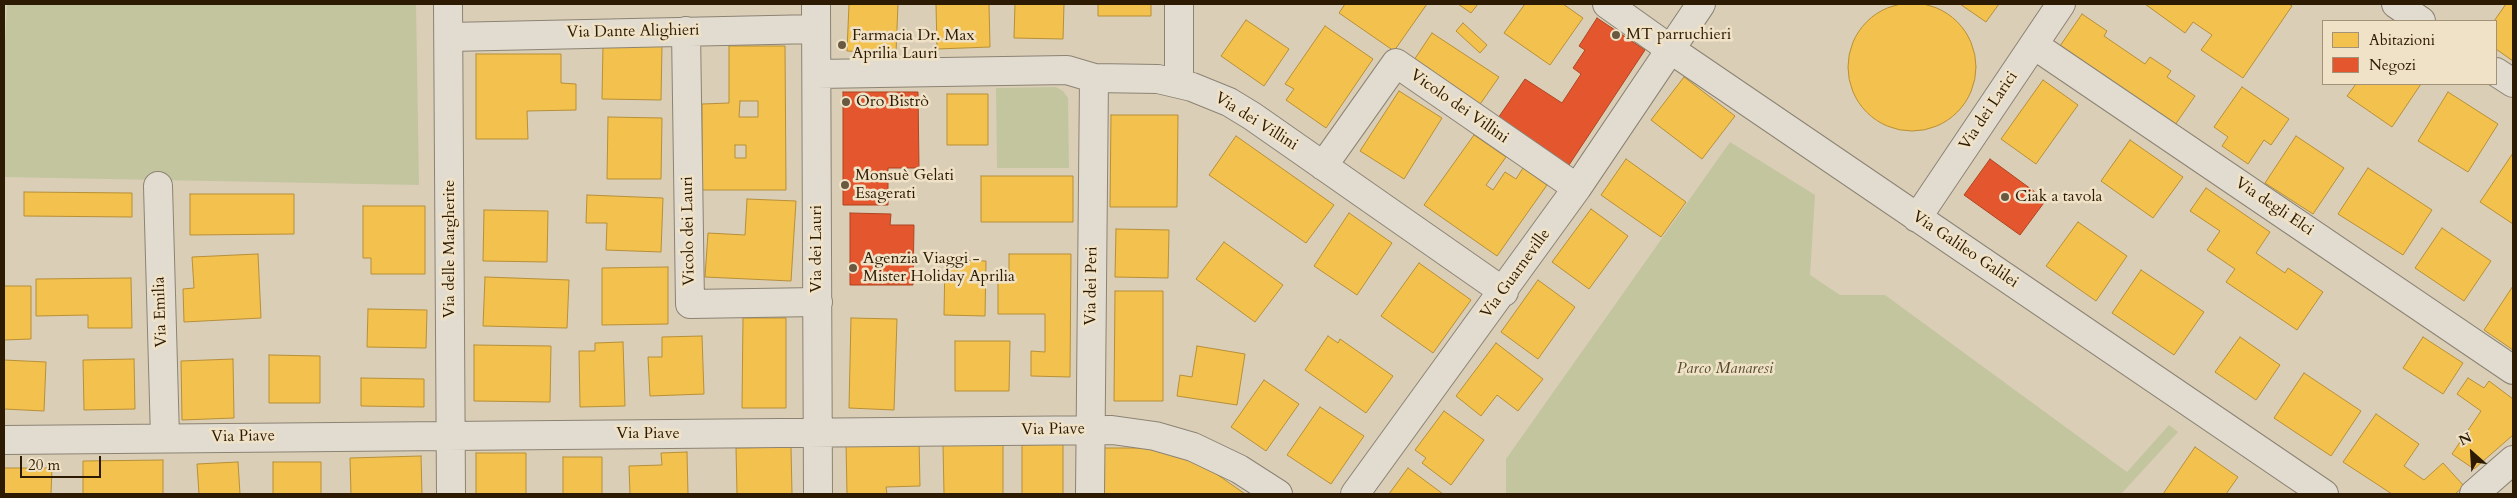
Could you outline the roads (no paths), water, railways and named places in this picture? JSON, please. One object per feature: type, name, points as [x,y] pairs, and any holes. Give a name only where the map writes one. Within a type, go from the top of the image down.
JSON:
[{"type":"street","name":"Via delle Margherite","points":[[448,4],[451,494]]},
{"type":"street","points":[[1178,83],[1179,4]]},
{"type":"street","name":"Via Galileo Galilei","points":[[1607,4],[1917,218],[2324,494]]},
{"type":"street","name":"Via Guarneville","points":[[1355,494],[1578,188],[1701,4]]},
{"type":"street","name":"Via dei Larici","points":[[1917,218],[2061,4]]},
{"type":"street","points":[[2396,4],[2420,20]]},
{"type":"street","name":"Via Dante Alighieri","points":[[449,36],[686,31],[816,16]]},
{"type":"street","name":"Via dei Lauri","points":[[816,16],[818,494]]},
{"type":"street","name":"Vicolo dei Lauri","points":[[686,31],[690,304],[818,302]]},
{"type":"street","name":"Via degli Elci","points":[[2034,44],[2513,370]]},
{"type":"street","name":"Vicolo dei Villini","points":[[1323,166],[1396,63],[1578,188]]},
{"type":"street","name":"Via dei Villini","points":[[817,74],[1067,70],[1094,78],[1138,78],[1178,83],[1205,91],[1235,105],[1504,292]]},
{"type":"street","points":[[2497,73],[2513,83]]},
{"type":"street","name":"Via dei Peri","points":[[1090,494],[1094,78]]},
{"type":"street","name":"Via Emilia","points":[[158,186],[164,438]]},
{"type":"street","name":"Via Piave","points":[[4,440],[450,434],[818,434],[1090,430],[1133,432],[1193,447],[1239,469],[1278,494]]},
{"type":"street","points":[[2474,494],[2513,460]]},
{"type":"place","name":"MT parruchieri","points":[[1616,35]]},
{"type":"place","name":"Farmacia Dr. Max Aprilia Lauri","points":[[842,45]]},
{"type":"place","name":"Oro Bistrò","points":[[846,102]]},
{"type":"place","name":"Monsuè Gelati Esagerati","points":[[845,185]]},
{"type":"place","name":"Ciak a tavola","points":[[2005,197]]},
{"type":"place","name":"Agenzia Viaggi - Mister Holiday Aprilia","points":[[853,268]]},
{"type":"park label","name":"Parco Manaresi","points":[[1725,369]]}]
